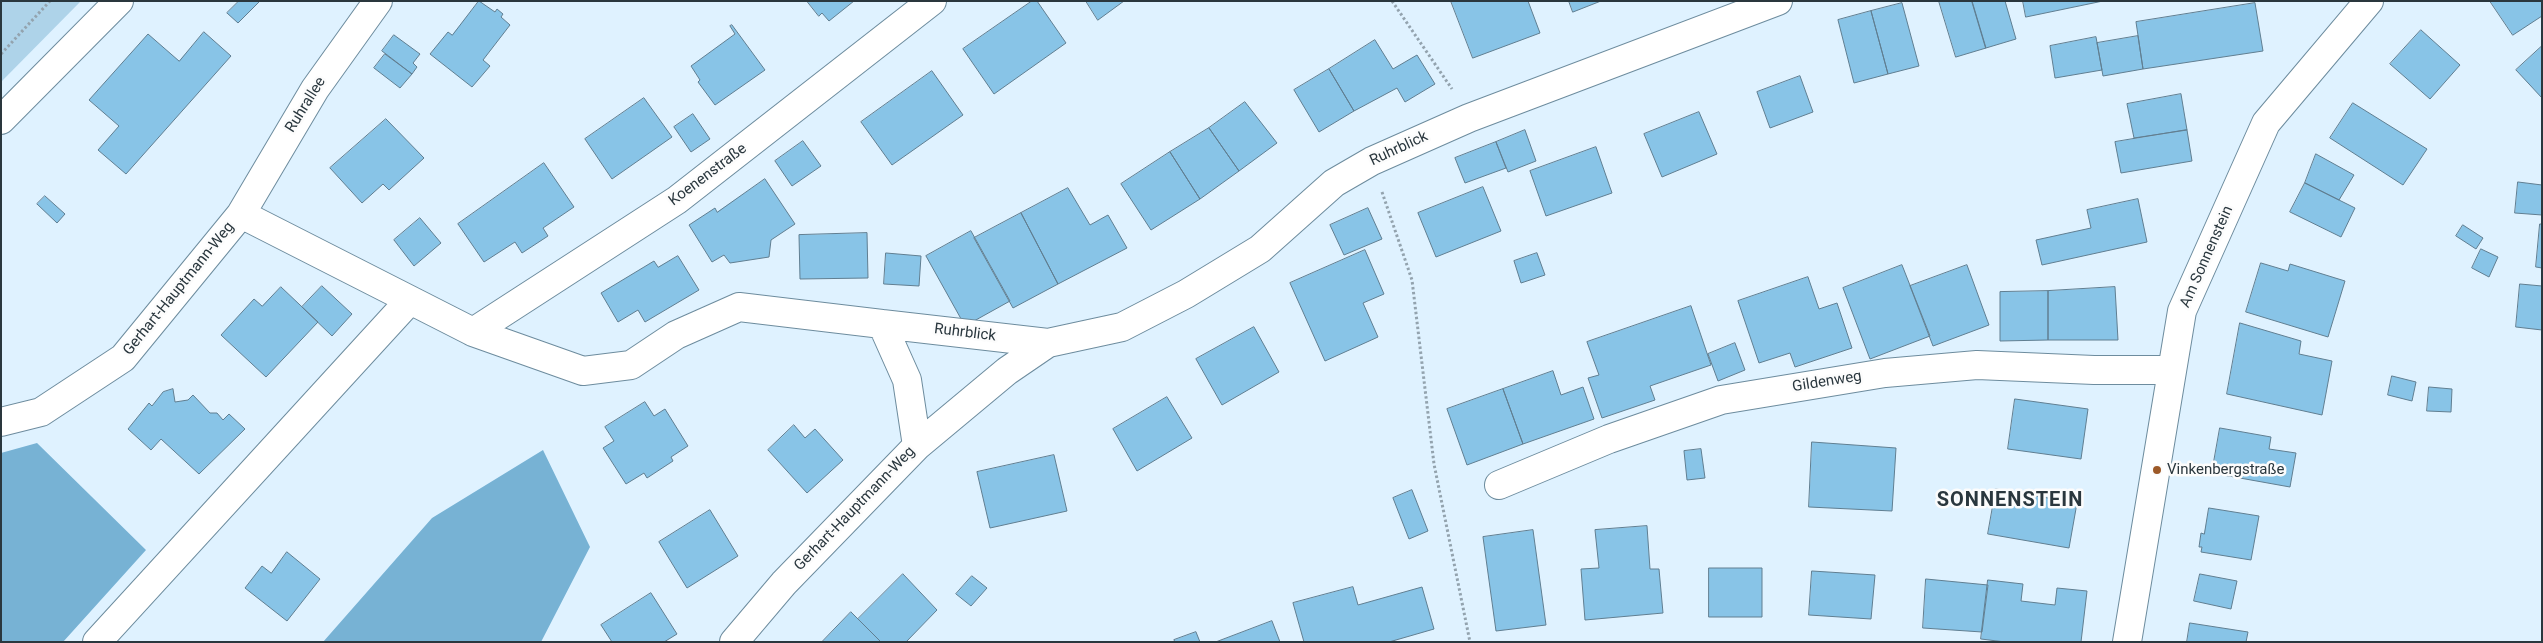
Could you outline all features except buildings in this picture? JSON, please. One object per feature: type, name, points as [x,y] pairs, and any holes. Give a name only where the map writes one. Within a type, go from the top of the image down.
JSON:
[{"type":"street","points":[[1,120],[119,1]]},
{"type":"street","name":"Ruhrallee","points":[[241,214],[315,89],[378,1]]},
{"type":"street","name":"Koenenstraße","points":[[473,332],[677,200],[932,1]]},
{"type":"street","name":"Ruhrblick","points":[[882,324],[1048,343],[1122,328],[1186,294],[1260,249],[1334,183],[1372,161],[1469,118],[1778,1]]},
{"type":"street","name":"Am Sonnenstein","points":[[2127,642],[2182,311],[2266,123],[2369,1]]},
{"type":"street","name":"Gerhart-Hauptmann-Weg","points":[[1,422],[41,412],[123,358],[241,214],[473,332],[584,371],[631,365],[676,335],[738,307],[882,324],[907,380],[917,446],[784,583],[734,642]]},
{"type":"street","points":[[97,642],[410,300]]},
{"type":"street","name":"Ruhrblick","points":[[917,446],[1007,371],[1048,343]]},
{"type":"street","name":"Gildenweg","points":[[1499,485],[1609,439],[1720,400],[1885,373],[1977,365],[2094,370],[2171,370]]},
{"type":"path","points":[[1,54],[50,1]]},
{"type":"path","points":[[1392,1],[1461,103],[1469,118]]},
{"type":"path","points":[[1372,161],[1412,280],[1434,464],[1470,642]]},
{"type":"shaded area","points":[[1,1],[81,1],[1,82]]},
{"type":"shaded area","points":[[37,443],[146,550],[63,642],[1,642],[1,453]]},
{"type":"shaded area","points":[[543,450],[590,547],[541,642],[323,642],[432,518]]},
{"type":"place","name":"Vinkenbergstraße","points":[[2157,470]]},
{"type":"district","name":"SONNENSTEIN","points":[[2010,501]]}]
